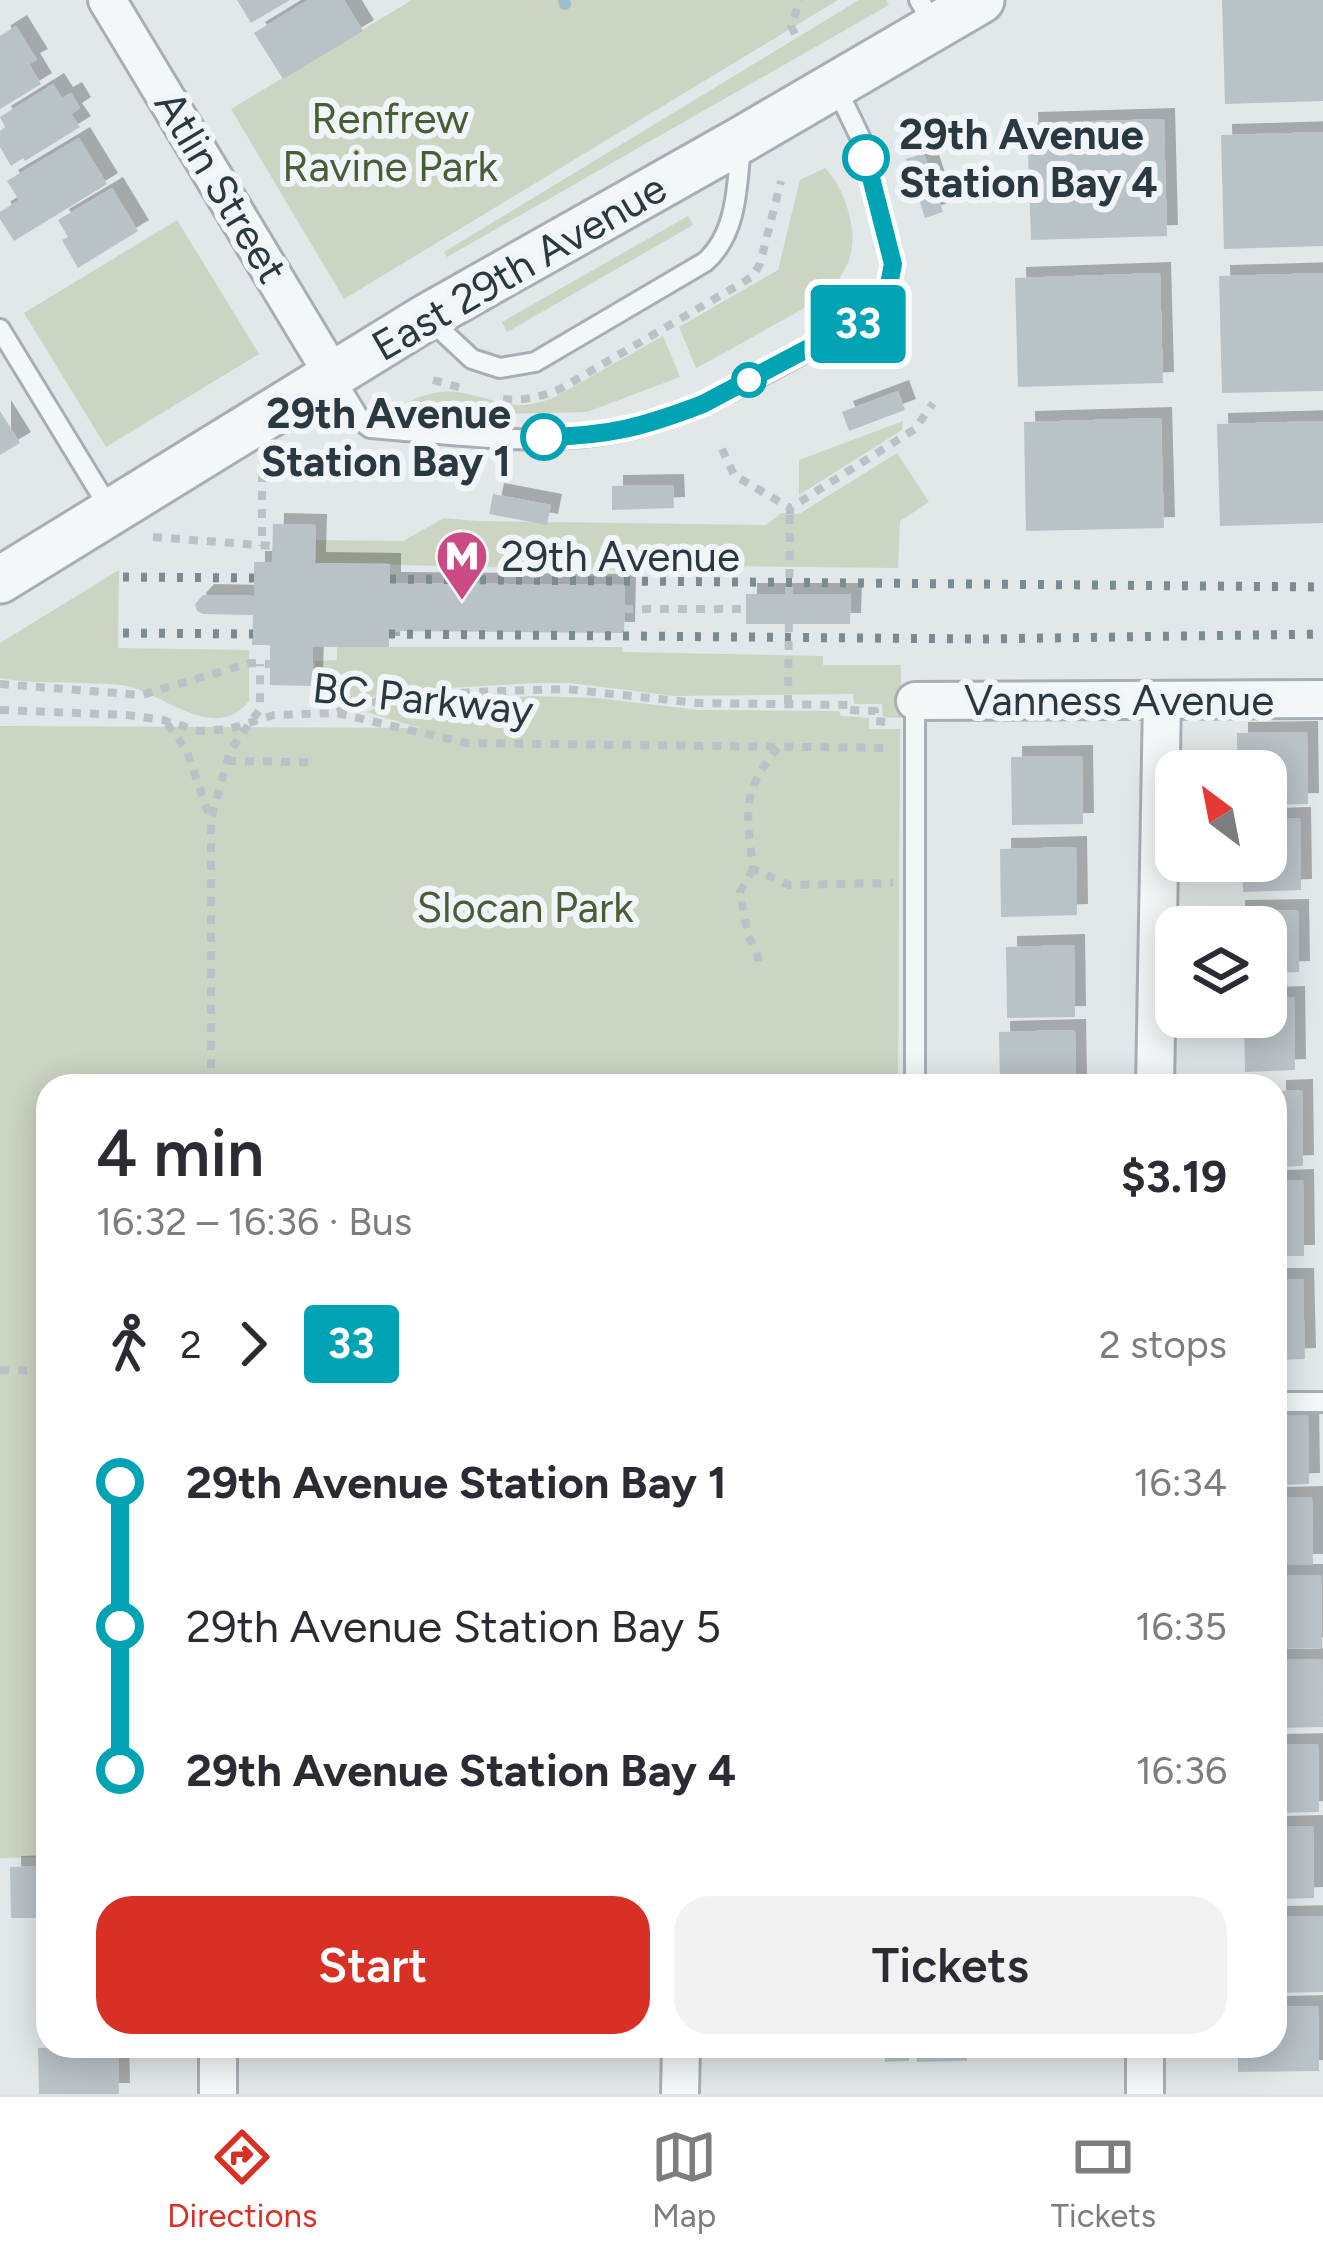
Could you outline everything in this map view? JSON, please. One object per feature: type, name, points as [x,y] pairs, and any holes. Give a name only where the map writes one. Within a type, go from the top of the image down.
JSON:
[{"type":"street","name":"Atlin Street","points":[[107,0],[333,375]]},
{"type":"street","name":"East 29th Avenue","points":[[0,580],[427,317],[835,85],[927,13],[981,0]]},
{"type":"street","name":"Vanness Avenue","points":[[915,711],[1162,700],[1323,699]]},
{"type":"street","points":[[1155,1074],[1162,700]]},
{"type":"street","points":[[218,2058],[218,2094]]},
{"type":"street","points":[[680,2094],[681,2058]]},
{"type":"street","points":[[1145,2058],[1145,2094]]},
{"type":"lane","points":[[333,375],[370,428],[496,438],[591,436],[649,424],[703,404],[859,323],[887,295],[893,264],[860,137],[835,85]]},
{"type":"lane","points":[[427,317],[472,359],[500,368],[535,362],[706,262],[718,250],[735,207],[741,140]]},
{"type":"lane","points":[[0,329],[111,512]]},
{"type":"lane","points":[[915,711],[915,1074]]},
{"type":"lane","points":[[1287,1402],[1323,1402]]},
{"type":"path","points":[[795,34],[791,26],[800,0]]},
{"type":"path","points":[[790,511],[915,429],[933,403]]},
{"type":"path","points":[[722,449],[734,475],[790,511]]},
{"type":"path","points":[[153,537],[267,546],[262,473]]},
{"type":"path","points":[[788,704],[790,511]]},
{"type":"path","points":[[789,599],[843,601],[844,614],[810,614]]},
{"type":"path","points":[[624,609],[746,609]]},
{"type":"path","points":[[0,684],[142,695],[250,663],[265,664],[260,709],[227,761],[211,819],[211,1074]]},
{"type":"path","points":[[336,713],[377,701],[566,689],[697,703],[848,705],[847,710],[875,711],[875,722],[915,711]]},
{"type":"path","points":[[128,694],[128,715]]},
{"type":"path","name":"BC Parkway","points":[[0,710],[128,715],[215,731],[274,715],[336,713],[466,743],[915,747]]},
{"type":"path","points":[[163,720],[187,749],[211,819]]},
{"type":"path","points":[[759,969],[740,892],[753,868],[747,809],[759,770],[779,746]]},
{"type":"path","points":[[227,761],[309,762]]},
{"type":"path","points":[[753,868],[789,885],[915,883]]},
{"type":"path","points":[[0,1370],[36,1371]]},
{"type":"green space","name":"Renfrew Ravine Park","points":[[412,0],[838,0],[344,299],[231,109]]},
{"type":"green space","points":[[859,0],[886,0],[889,5],[447,257],[444,252]]},
{"type":"green space","points":[[825,168],[841,191],[850,218],[850,257],[843,273],[819,298],[696,368],[679,327],[778,270],[800,180]]},
{"type":"green space","points":[[688,216],[693,225],[507,332],[502,322]]},
{"type":"green space","points":[[177,220],[259,354],[106,447],[24,313]]},
{"type":"green space","points":[[663,336],[680,377],[587,412],[496,414],[406,403],[449,392],[513,405],[537,403]]},
{"type":"green space","points":[[903,421],[902,430],[799,495],[799,460]]},
{"type":"green space","points":[[897,453],[929,502],[900,521],[898,568],[623,565],[622,570],[315,563],[315,540],[403,541],[444,518],[766,525],[781,513],[799,514]]},
{"type":"green space","points":[[119,570],[118,648],[249,650],[249,701],[235,713],[203,717],[121,685],[0,678],[0,643]]},
{"type":"green space","points":[[337,647],[622,647],[622,652],[823,656],[823,665],[901,665],[901,718],[883,717],[882,704],[854,704],[853,694],[675,696],[569,683],[409,690],[346,702],[315,702],[315,661],[337,660]]},
{"type":"green space","name":"Slocan Park","points":[[532,696],[596,698],[699,710],[839,711],[841,716],[869,718],[869,729],[900,729],[898,1074],[36,1074],[36,1857],[0,1858],[0,726],[420,728],[366,712],[399,704]]},
{"type":"building","points":[[237,0],[290,0],[251,23]]},
{"type":"building","points":[[308,0],[344,0],[363,31],[283,79],[254,33]]},
{"type":"building","points":[[1222,0],[1323,0],[1323,101],[1225,104]]},
{"type":"building","points":[[16,26],[37,60],[29,64],[41,84],[0,109],[0,36]]},
{"type":"building","points":[[53,84],[62,98],[71,93],[80,108],[71,114],[80,127],[11,166],[0,147],[0,131],[5,127],[0,117]]},
{"type":"building","points":[[1164,119],[1167,236],[1031,240],[1027,123]]},
{"type":"building","points":[[1323,132],[1323,246],[1224,249],[1221,135]]},
{"type":"building","points":[[79,138],[107,184],[14,241],[0,219],[0,212],[19,200],[7,181]]},
{"type":"building","points":[[924,153],[943,212],[925,218],[906,159]]},
{"type":"building","points":[[112,188],[138,231],[78,268],[62,240],[68,237],[58,220]]},
{"type":"building","points":[[1160,273],[1163,383],[1018,387],[1015,278]]},
{"type":"building","points":[[1323,273],[1323,391],[1222,393],[1219,276]]},
{"type":"building","points":[[898,391],[905,410],[849,431],[842,412]]},
{"type":"building","points":[[0,411],[20,443],[0,455]]},
{"type":"building","points":[[1161,418],[1164,528],[1026,531],[1024,422]]},
{"type":"building","points":[[1323,421],[1323,523],[1220,526],[1217,424]]},
{"type":"building","points":[[673,485],[674,508],[612,510],[612,486]]},
{"type":"building","points":[[493,494],[551,505],[547,525],[489,514]]},
{"type":"building","points":[[273,524],[316,525],[315,563],[390,564],[390,583],[625,585],[624,633],[389,631],[389,647],[313,647],[312,686],[270,685],[270,645],[252,645],[253,615],[203,614],[195,604],[203,595],[254,596],[254,562],[272,562]]},
{"type":"building","points":[[746,594],[851,594],[850,624],[746,624]]},
{"type":"building","points":[[1307,732],[1308,804],[1287,804],[1287,750],[1237,750],[1237,733]]},
{"type":"building","points":[[1082,756],[1083,824],[1012,825],[1011,757]]},
{"type":"building","points":[[1287,818],[1300,818],[1301,890],[1243,892],[1243,882],[1287,882]]},
{"type":"building","points":[[1076,847],[1077,915],[1001,917],[1000,849]]},
{"type":"building","points":[[1287,910],[1298,910],[1299,972],[1287,972]]},
{"type":"building","points":[[1074,945],[1075,1017],[1007,1018],[1006,947]]},
{"type":"building","points":[[1287,997],[1294,997],[1295,1070],[1245,1072],[1244,1038],[1287,1038]]},
{"type":"building","points":[[1075,1030],[1076,1074],[1000,1074],[999,1032]]},
{"type":"building","points":[[1302,1090],[1303,1166],[1287,1167],[1287,1091]]},
{"type":"building","points":[[1303,1180],[1304,1256],[1287,1256],[1287,1181]]},
{"type":"building","points":[[1287,1279],[1303,1279],[1305,1359],[1287,1360]]},
{"type":"building","points":[[1308,1415],[1309,1484],[1287,1485],[1287,1416]]},
{"type":"building","points":[[1312,1497],[1313,1565],[1287,1565],[1287,1498]]},
{"type":"building","points":[[1287,1575],[1321,1575],[1322,1648],[1287,1649]]},
{"type":"building","points":[[1322,1659],[1323,1727],[1287,1728],[1287,1660]]},
{"type":"building","points":[[1318,1744],[1319,1812],[1287,1813],[1287,1745]]},
{"type":"building","points":[[1313,1826],[1314,1898],[1287,1899],[1287,1827]]},
{"type":"building","points":[[36,1866],[36,1918],[11,1918],[10,1867]]},
{"type":"building","points":[[1323,1916],[1323,1992],[1287,1993],[1287,1917]]},
{"type":"building","points":[[1318,2006],[1319,2071],[1238,2072],[1238,2058],[1287,2058],[1287,2007]]},
{"type":"building","points":[[38,2058],[118,2058],[119,2094],[39,2094]]},
{"type":"building","points":[[917,2058],[967,2058],[967,2061],[917,2062]]},
{"type":"waterway","points":[[564,0],[565,4]]},
{"type":"railway","points":[[123,577],[254,578]]},
{"type":"railway","points":[[390,579],[1323,587]]},
{"type":"railway","points":[[123,633],[253,634]]},
{"type":"railway","points":[[389,634],[982,639],[1323,634]]},
{"type":"bus line","name":"33","points":[[544,437],[620,432],[703,404],[871,315],[887,295],[893,264],[866,158]]},
{"type":"place","name":"29th Avenue Station Bay 4","points":[[866,158]]},
{"type":"place","name":"29th Avenue Station Bay 1","points":[[544,437]]},
{"type":"place","name":"29th Avenue","points":[[462,602]]}]
